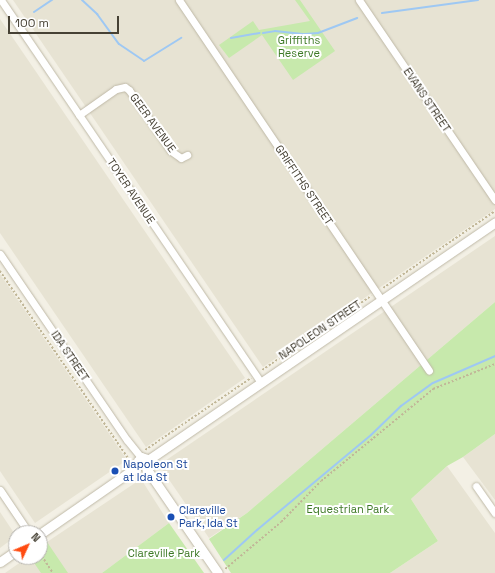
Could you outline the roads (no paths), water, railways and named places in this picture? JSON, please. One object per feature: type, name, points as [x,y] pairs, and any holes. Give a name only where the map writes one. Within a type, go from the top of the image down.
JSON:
[{"type":"street","name":"TOYER AVENUE","points":[[1,0],[259,378]]},
{"type":"street","name":"GRIFFITHS STREET","points":[[179,0],[429,370]]},
{"type":"street","name":"EVANS STREET","points":[[358,0],[495,200]]},
{"type":"street","name":"GEER AVENUE","points":[[79,115],[116,89],[125,87],[130,90],[171,151],[181,158],[187,155]]},
{"type":"street","name":"NAPOLEON STREET","points":[[48,528],[259,378],[379,296],[495,222]]},
{"type":"street","name":"IDA STREET","points":[[0,254],[128,440],[144,460],[219,573]]},
{"type":"street","points":[[476,486],[495,513]]},
{"type":"street","points":[[0,490],[24,525]]},
{"type":"waterway","points":[[34,12],[52,0]]},
{"type":"waterway","points":[[82,0],[97,14],[119,44],[144,61],[181,38]]},
{"type":"waterway","points":[[382,13],[478,0]]},
{"type":"waterway","points":[[263,33],[275,31],[305,34],[318,33],[357,18]]},
{"type":"waterway","points":[[231,38],[260,33]]},
{"type":"waterway","points":[[224,560],[257,530],[371,435],[401,406],[433,383],[495,356]]},
{"type":"place","name":"Napoleon St at Ida St","points":[[115,471]]},
{"type":"place","name":"Clareville Park, Ida St","points":[[171,517]]},
{"type":"park label","name":"Griffiths Reserve","points":[[299,47]]},
{"type":"park label","name":"Equestrian Park","points":[[348,509]]},
{"type":"park label","name":"Clareville Park","points":[[164,553]]}]
